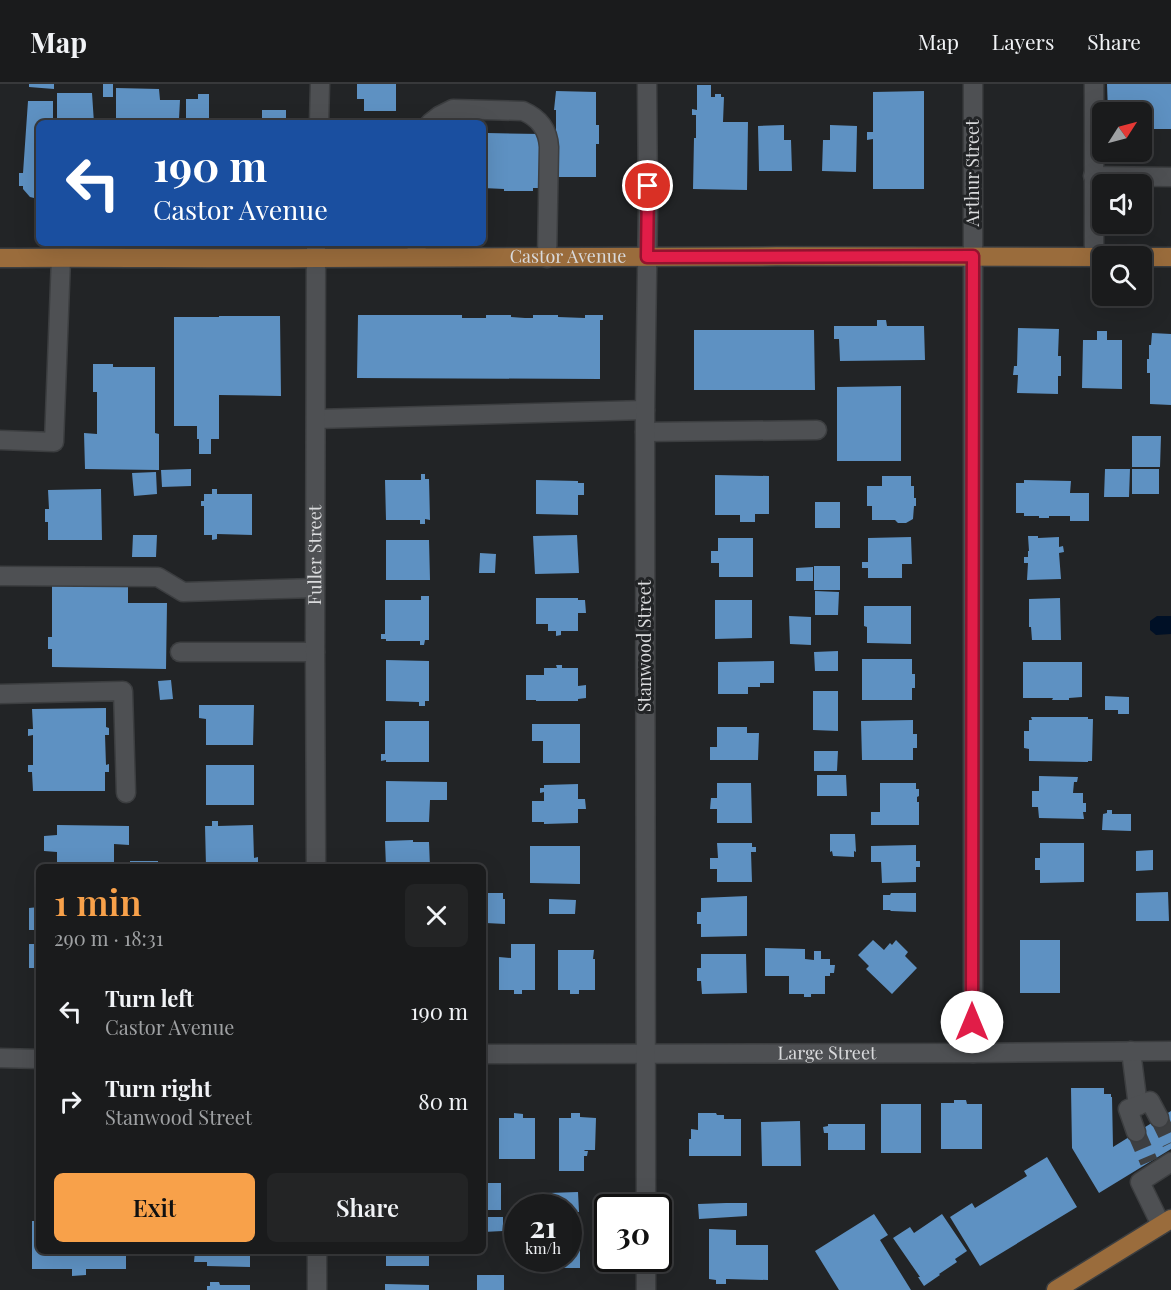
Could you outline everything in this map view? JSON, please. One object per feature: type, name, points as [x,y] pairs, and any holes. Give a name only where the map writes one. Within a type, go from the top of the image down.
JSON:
[{"type":"main road","name":"Castor Avenue","points":[[0,258],[416,250],[547,258],[1092,257]]},
{"type":"main road","points":[[1152,257],[1171,257]]},
{"type":"main road","points":[[1056,1290],[1166,1222]]},
{"type":"street","points":[[319,120],[320,84]]},
{"type":"street","name":"Stanwood Street","points":[[646,1194],[647,84]]},
{"type":"street","name":"Arthur Street","points":[[973,84],[973,1053]]},
{"type":"street","points":[[1094,84],[1094,174]]},
{"type":"street","points":[[434,120],[453,109],[523,111],[533,116],[543,127],[548,136],[549,147],[547,258]]},
{"type":"street","points":[[1152,177],[1171,177]]},
{"type":"street","name":"Fuller Street","points":[[316,251],[316,864]]},
{"type":"street","points":[[0,440],[54,442],[61,258]]},
{"type":"street","points":[[316,418],[645,410]]},
{"type":"street","points":[[645,432],[817,430]]},
{"type":"street","points":[[0,576],[158,577],[183,592],[315,588]]},
{"type":"street","points":[[180,652],[315,652]]},
{"type":"street","points":[[0,694],[123,691],[126,793]]},
{"type":"street","name":"Large Street","points":[[486,1054],[973,1053],[1171,1050]]},
{"type":"street","points":[[1131,1051],[1138,1106]]},
{"type":"street","points":[[0,1058],[36,1059]]},
{"type":"street","points":[[1136,1132],[1128,1109],[1150,1101],[1159,1118]]},
{"type":"street","points":[[1166,1222],[1140,1182],[1152,1167],[1171,1162]]},
{"type":"street","points":[[317,1254],[317,1290]]},
{"type":"street","points":[[646,1272],[646,1290]]},
{"type":"water","points":[[1157,616],[1171,616],[1171,634],[1156,635],[1150,630],[1150,621]]},
{"type":"building","points":[[29,84],[54,84],[54,89],[29,87]]},
{"type":"building","points":[[103,84],[113,84],[113,97],[103,97]]},
{"type":"building","points":[[357,84],[396,84],[396,111],[364,111],[364,99],[357,99]]},
{"type":"building","points":[[1107,84],[1171,84],[1171,129],[1152,129],[1152,102],[1108,102]]},
{"type":"building","points":[[697,85],[711,85],[711,97],[721,94],[721,97],[724,97],[723,122],[748,122],[747,190],[693,189],[696,115],[692,115],[692,109],[697,110]]},
{"type":"building","points":[[116,88],[159,89],[160,100],[180,100],[179,119],[186,119],[186,99],[198,99],[198,94],[209,94],[209,119],[224,119],[224,120],[116,120]]},
{"type":"building","points":[[556,91],[596,92],[596,125],[599,125],[599,144],[596,144],[596,177],[556,177],[556,110],[554,110]]},
{"type":"building","points":[[924,91],[924,189],[873,189],[873,139],[867,140],[867,132],[873,132],[873,92]]},
{"type":"building","points":[[57,93],[92,93],[94,120],[57,120]]},
{"type":"building","points":[[28,101],[53,101],[53,120],[36,120],[36,203],[34,203],[34,198],[23,189],[23,186],[19,186],[19,173],[23,173]]},
{"type":"building","points":[[262,110],[286,110],[286,120],[262,120]]},
{"type":"building","points":[[784,125],[784,140],[791,140],[792,171],[759,171],[758,126]]},
{"type":"building","points":[[830,125],[857,126],[856,172],[822,171],[823,140],[830,140]]},
{"type":"building","points":[[486,130],[487,133],[540,134],[540,188],[533,188],[533,191],[504,191],[504,189],[486,188]]},
{"type":"building","points":[[358,315],[462,315],[462,318],[486,318],[486,315],[511,315],[511,317],[533,318],[533,315],[558,315],[558,317],[585,318],[585,315],[603,315],[603,320],[600,320],[600,379],[357,378]]},
{"type":"building","points":[[280,316],[281,396],[219,395],[219,439],[211,439],[211,454],[199,454],[197,426],[174,426],[174,317]]},
{"type":"building","points":[[877,320],[886,320],[887,326],[924,326],[925,360],[840,361],[839,339],[834,339],[834,326],[877,326]]},
{"type":"building","points":[[1018,328],[1059,329],[1058,356],[1061,356],[1061,376],[1058,376],[1058,394],[1017,393],[1018,375],[1013,375],[1014,366],[1017,366]]},
{"type":"building","points":[[694,330],[814,330],[815,390],[694,390]]},
{"type":"building","points":[[1097,331],[1107,331],[1107,340],[1122,340],[1122,389],[1082,388],[1083,340],[1097,340]]},
{"type":"building","points":[[1152,333],[1171,334],[1171,405],[1150,404],[1150,373],[1147,373],[1147,359],[1149,359]]},
{"type":"building","points":[[93,364],[113,364],[113,367],[155,367],[155,433],[159,434],[159,470],[85,469],[84,433],[97,434],[97,392],[93,392]]},
{"type":"building","points":[[901,386],[901,461],[837,461],[837,387]]},
{"type":"building","points":[[1132,436],[1161,436],[1160,467],[1132,467]]},
{"type":"building","points":[[191,469],[191,486],[162,487],[161,470]]},
{"type":"building","points":[[1105,469],[1130,469],[1129,497],[1104,497]]},
{"type":"building","points":[[1132,469],[1159,469],[1159,494],[1132,494]]},
{"type":"building","points":[[156,472],[157,494],[134,496],[132,473]]},
{"type":"building","points":[[421,474],[425,474],[425,479],[429,479],[430,520],[425,519],[425,524],[420,524],[420,520],[386,520],[385,480],[421,480]]},
{"type":"building","points":[[715,475],[769,476],[769,514],[755,514],[755,522],[740,522],[740,515],[715,515]]},
{"type":"building","points":[[882,476],[911,476],[911,486],[914,486],[914,498],[916,498],[913,519],[906,523],[898,523],[895,520],[872,520],[872,506],[867,506],[867,486],[882,486]]},
{"type":"building","points":[[536,480],[584,483],[584,495],[578,495],[578,515],[536,514]]},
{"type":"building","points":[[1024,480],[1071,481],[1070,493],[1089,493],[1089,521],[1070,521],[1070,516],[1039,518],[1039,516],[1024,516],[1024,513],[1016,513],[1016,483],[1024,483]]},
{"type":"building","points":[[101,489],[102,540],[48,540],[45,509],[49,509],[48,490]]},
{"type":"building","points":[[212,489],[217,489],[217,494],[252,494],[252,535],[217,534],[217,539],[212,540],[212,535],[204,535],[204,506],[201,506],[201,501],[204,501],[204,494],[212,494]]},
{"type":"building","points":[[815,502],[840,502],[840,528],[815,528]]},
{"type":"building","points":[[133,535],[157,535],[156,557],[132,557]]},
{"type":"building","points":[[577,535],[579,573],[535,574],[533,536]]},
{"type":"building","points":[[1028,536],[1059,537],[1059,547],[1063,546],[1064,552],[1059,553],[1061,579],[1027,580],[1028,563],[1024,563],[1024,557],[1028,557]]},
{"type":"building","points":[[911,537],[912,564],[902,564],[902,578],[868,578],[868,568],[862,568],[862,562],[868,562],[868,538]]},
{"type":"building","points":[[718,538],[753,538],[753,577],[719,577],[719,563],[711,563],[711,551],[718,551]]},
{"type":"building","points":[[386,540],[429,540],[430,580],[386,580]]},
{"type":"building","points":[[480,553],[496,554],[495,573],[479,573]]},
{"type":"building","points":[[814,566],[840,566],[840,590],[814,590]]},
{"type":"building","points":[[813,567],[813,581],[796,581],[796,568]]},
{"type":"building","points":[[52,584],[128,584],[128,603],[167,603],[166,669],[52,667],[52,649],[48,649],[48,637],[52,637]]},
{"type":"building","points":[[815,591],[839,592],[838,615],[815,615]]},
{"type":"building","points":[[421,596],[429,596],[429,640],[425,640],[424,645],[420,645],[420,641],[381,639],[381,634],[385,634],[385,600],[421,600]]},
{"type":"building","points":[[536,598],[585,600],[586,613],[578,613],[578,631],[561,631],[561,635],[556,636],[556,631],[548,631],[548,624],[536,624]]},
{"type":"building","points":[[1060,598],[1061,640],[1032,640],[1031,627],[1029,627],[1029,599]]},
{"type":"building","points":[[715,600],[752,600],[752,638],[715,639]]},
{"type":"building","points":[[864,606],[911,606],[911,644],[867,643]]},
{"type":"building","points":[[789,616],[811,617],[811,645],[790,644]]},
{"type":"building","points":[[838,651],[838,671],[815,671],[814,652]]},
{"type":"building","points":[[862,659],[912,659],[915,688],[912,688],[912,700],[862,700]]},
{"type":"building","points":[[386,660],[429,661],[429,701],[425,701],[425,706],[419,706],[419,702],[386,701]]},
{"type":"building","points":[[774,661],[774,683],[760,683],[760,687],[748,687],[748,694],[718,694],[718,662]]},
{"type":"building","points":[[1023,662],[1082,662],[1082,697],[1069,698],[1069,700],[1023,698]]},
{"type":"building","points":[[556,665],[562,665],[562,668],[578,668],[578,686],[586,685],[586,698],[578,699],[578,701],[526,700],[526,675],[544,675],[544,668],[557,668]]},
{"type":"building","points":[[171,680],[173,699],[160,700],[158,681]]},
{"type":"building","points":[[813,691],[838,691],[838,731],[813,730]]},
{"type":"building","points":[[1105,696],[1129,697],[1129,714],[1118,714],[1118,710],[1105,710]]},
{"type":"building","points":[[199,705],[254,705],[253,745],[206,745],[206,719],[199,718]]},
{"type":"building","points":[[106,708],[106,727],[109,728],[109,735],[105,735],[106,765],[109,764],[109,772],[105,772],[105,791],[33,791],[32,772],[28,772],[28,765],[33,765],[33,735],[28,736],[28,729],[33,729],[32,709]]},
{"type":"building","points":[[1031,717],[1088,717],[1088,719],[1093,719],[1092,761],[1029,761],[1029,749],[1024,748],[1024,731],[1029,731]]},
{"type":"building","points":[[913,720],[913,734],[917,734],[917,748],[913,748],[913,760],[862,760],[861,721]]},
{"type":"building","points":[[385,721],[429,721],[429,762],[381,761],[381,754],[385,754]]},
{"type":"building","points":[[532,724],[580,724],[580,763],[543,763],[543,741],[532,741]]},
{"type":"building","points":[[717,727],[747,727],[747,733],[759,733],[758,760],[710,760],[710,747],[717,747]]},
{"type":"building","points":[[814,751],[838,751],[837,771],[814,771]]},
{"type":"building","points":[[206,765],[254,765],[254,805],[206,805]]},
{"type":"building","points":[[817,775],[846,775],[847,796],[817,796]]},
{"type":"building","points":[[1039,776],[1078,777],[1077,782],[1074,782],[1073,793],[1083,793],[1083,803],[1086,803],[1086,812],[1083,812],[1084,819],[1039,818],[1038,807],[1032,807],[1032,791],[1039,791]]},
{"type":"building","points":[[386,781],[447,782],[447,800],[430,800],[429,822],[386,822]]},
{"type":"building","points":[[717,783],[751,783],[752,823],[717,823],[717,809],[710,809],[711,798],[717,798]]},
{"type":"building","points":[[880,783],[916,783],[916,789],[919,789],[917,802],[919,802],[919,825],[871,825],[871,812],[880,812]]},
{"type":"building","points":[[578,784],[578,799],[585,799],[586,809],[578,809],[578,823],[532,822],[532,801],[544,801],[544,792],[540,793],[540,788],[544,788],[544,785]]},
{"type":"building","points":[[1107,810],[1112,810],[1112,814],[1131,814],[1131,831],[1102,830],[1103,814],[1107,813]]},
{"type":"building","points":[[212,821],[218,821],[218,826],[253,825],[254,858],[258,857],[258,864],[206,864],[205,826],[212,826]]},
{"type":"building","points":[[57,825],[129,826],[129,845],[114,844],[114,863],[57,862],[57,852],[44,851],[44,836],[57,835]]},
{"type":"building","points":[[830,834],[855,834],[854,857],[833,856],[832,851],[830,852]]},
{"type":"building","points":[[385,841],[429,842],[430,864],[386,864]]},
{"type":"building","points":[[717,843],[752,843],[752,847],[756,847],[756,852],[751,852],[752,882],[717,882],[717,869],[710,869],[710,858],[718,858]]},
{"type":"building","points":[[1040,843],[1084,843],[1084,882],[1040,883],[1040,870],[1035,870],[1035,858],[1040,858]]},
{"type":"building","points":[[916,845],[916,861],[920,861],[920,867],[916,867],[916,882],[882,883],[881,862],[871,862],[871,846]]},
{"type":"building","points":[[530,846],[580,846],[580,884],[530,883]]},
{"type":"building","points":[[1153,850],[1153,870],[1136,871],[1136,851]]},
{"type":"building","points":[[130,861],[158,861],[158,864],[130,864]]},
{"type":"building","points":[[1168,892],[1169,921],[1136,921],[1136,893]]},
{"type":"building","points":[[487,893],[503,893],[505,924],[486,923]]},
{"type":"building","points":[[916,893],[916,912],[883,910],[883,895]]},
{"type":"building","points":[[747,896],[747,936],[701,937],[701,924],[697,924],[697,912],[701,912],[701,898]]},
{"type":"building","points":[[549,899],[576,900],[575,914],[549,914]]},
{"type":"building","points":[[36,907],[36,930],[29,930],[29,908]]},
{"type":"building","points":[[873,940],[884,950],[896,940],[908,952],[905,956],[917,968],[892,994],[866,969],[869,966],[858,955]]},
{"type":"building","points":[[1020,940],[1060,940],[1060,993],[1020,993]]},
{"type":"building","points":[[29,944],[36,944],[36,968],[29,968]]},
{"type":"building","points":[[511,944],[535,944],[535,990],[522,990],[522,994],[514,994],[514,990],[499,990],[499,957],[511,958]]},
{"type":"building","points":[[765,948],[805,949],[805,959],[814,960],[814,951],[821,951],[821,959],[830,959],[830,965],[835,965],[834,973],[825,976],[825,994],[811,994],[811,997],[804,997],[804,994],[789,994],[789,976],[765,976]]},
{"type":"building","points":[[558,950],[594,950],[595,990],[579,990],[579,994],[570,994],[570,990],[558,990]]},
{"type":"building","points":[[701,954],[746,954],[747,993],[702,994],[701,981],[697,981],[697,968],[701,968]]},
{"type":"building","points":[[1071,1088],[1104,1088],[1104,1094],[1111,1094],[1113,1147],[1171,1111],[1171,1149],[1099,1193],[1072,1148]]},
{"type":"building","points":[[954,1100],[966,1100],[967,1104],[982,1104],[982,1149],[941,1149],[941,1103],[954,1103]]},
{"type":"building","points":[[881,1104],[921,1104],[921,1153],[881,1153]]},
{"type":"building","points":[[514,1113],[523,1114],[523,1118],[535,1118],[535,1159],[499,1159],[499,1118],[514,1118]]},
{"type":"building","points":[[571,1113],[580,1113],[580,1117],[596,1118],[595,1150],[584,1150],[588,1151],[587,1156],[584,1156],[584,1171],[559,1171],[559,1118],[571,1118]]},
{"type":"building","points":[[698,1113],[716,1113],[724,1115],[724,1119],[741,1119],[741,1156],[689,1156],[691,1129],[698,1130]]},
{"type":"building","points":[[34,1117],[36,1117],[36,1132],[34,1132]]},
{"type":"building","points":[[800,1121],[801,1166],[762,1166],[761,1122]]},
{"type":"building","points":[[828,1124],[865,1124],[865,1150],[828,1150],[828,1133],[824,1133],[823,1127]]},
{"type":"building","points":[[1047,1157],[1077,1207],[980,1266],[950,1217],[972,1203],[975,1208],[1027,1176],[1024,1171]]},
{"type":"building","points":[[486,1183],[501,1183],[501,1210],[486,1210]]},
{"type":"building","points":[[578,1192],[578,1194],[548,1194]]},
{"type":"building","points":[[747,1203],[747,1216],[699,1219],[698,1204]]},
{"type":"building","points":[[874,1214],[888,1235],[880,1240],[911,1290],[839,1290],[815,1251]]},
{"type":"building","points":[[942,1214],[967,1251],[955,1259],[957,1262],[924,1286],[893,1238],[910,1227],[914,1233]]},
{"type":"building","points":[[486,1217],[503,1217],[503,1231],[486,1232]]},
{"type":"building","points":[[32,1221],[36,1221],[36,1254],[126,1254],[126,1269],[86,1269],[86,1275],[72,1276],[72,1269],[32,1269]]},
{"type":"building","points":[[709,1229],[736,1230],[736,1245],[768,1245],[768,1280],[726,1279],[726,1284],[716,1284],[716,1280],[709,1279]]},
{"type":"building","points":[[195,1254],[250,1254],[250,1267],[207,1266],[207,1262],[194,1262]]},
{"type":"building","points":[[386,1254],[429,1254],[429,1266],[386,1266]]},
{"type":"building","points":[[477,1275],[504,1275],[504,1290],[477,1290]]},
{"type":"building","points":[[210,1282],[219,1282],[220,1285],[250,1285],[250,1290],[207,1290]]},
{"type":"building","points":[[385,1284],[429,1285],[429,1290],[385,1290]]},
{"type":"tunnel","points":[[1159,1118],[1171,1143]]},
{"type":"tunnel","points":[[1136,1132],[1149,1162]]},
{"type":"route","points":[[648,186],[647,257],[973,256],[972,1022]]}]
